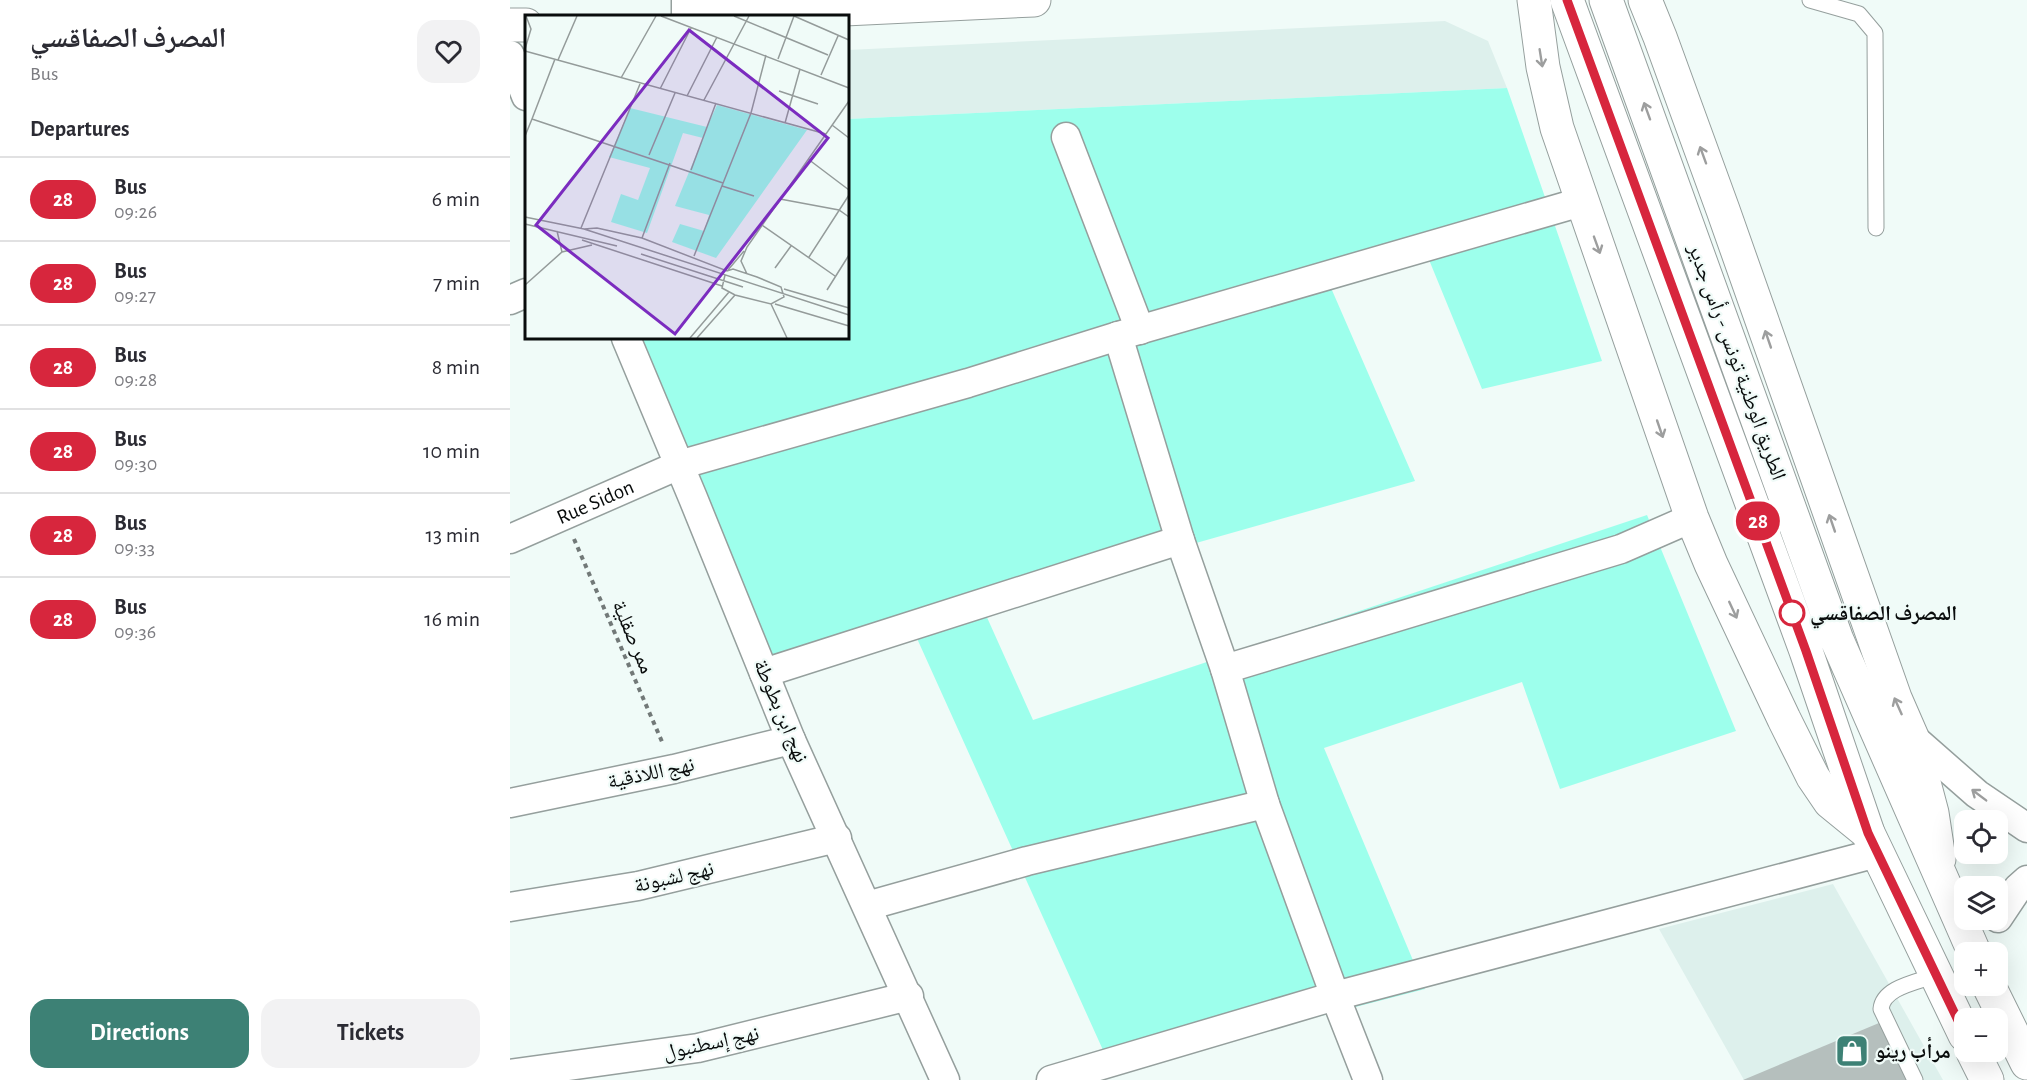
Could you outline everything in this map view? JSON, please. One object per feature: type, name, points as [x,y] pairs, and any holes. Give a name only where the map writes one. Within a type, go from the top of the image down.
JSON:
[{"type":"main road","points":[[717,15],[1034,0]]},
{"type":"main road","points":[[1534,0],[1543,67],[1557,129],[1692,518],[1813,777],[1830,802],[1873,843]]},
{"type":"main road","name":"الطريق الوطنية تونس - رأس جدير","points":[[1567,0],[1806,651],[1873,843],[1954,1012]]},
{"type":"main road","name":"الطريق الوطنية تونس - رأس جدير","points":[[1606,0],[1837,640],[1943,884],[1971,942]]},
{"type":"main road","points":[[1645,0],[1723,210],[1894,698],[1912,737],[1932,813],[1943,884]]},
{"type":"main road","points":[[1994,996],[2027,1063]]},
{"type":"main road","points":[[1978,1062],[1987,1080]]},
{"type":"street","points":[[510,55],[525,93]]},
{"type":"street","points":[[1066,137],[1129,333],[1180,540],[1225,669],[1265,804],[1368,1080]]},
{"type":"street","name":"Rue Sidon","points":[[510,539],[679,465],[968,383],[1129,333],[1581,202]]},
{"type":"street","points":[[510,300],[525,293]]},
{"type":"street","name":"نهج ابن بطوطة","points":[[626,339],[791,740],[909,996],[945,1080]]},
{"type":"street","points":[[1225,669],[1621,549],[1692,518]]},
{"type":"street","points":[[764,673],[1180,540]]},
{"type":"street","points":[[1912,737],[1977,794],[2027,828]]},
{"type":"street","name":"نهج اللاذقية","points":[[510,803],[674,769],[791,740]]},
{"type":"street","points":[[867,906],[1027,861],[1265,804]]},
{"type":"street","name":"نهج لشبونة","points":[[510,907],[638,886],[837,838]]},
{"type":"street","points":[[1050,1080],[1335,996],[1873,843]]},
{"type":"street","points":[[2008,904],[2018,888],[2027,880]]},
{"type":"street","name":"نهج إسطنبول","points":[[510,1074],[698,1048],[909,996]]},
{"type":"lane","points":[[1810,0],[1859,14],[1875,33],[1876,228]]},
{"type":"lane","points":[[1915,1080],[1881,1009],[1881,1001],[1890,993],[1936,975]]},
{"type":"path","name":"ممر صقلية","points":[[564,516],[674,769]]},
{"type":"shaded area","points":[[1445,21],[1488,41],[1507,88],[849,119],[849,50]]},
{"type":"shaded area","points":[[1833,884],[1943,1080],[1744,1080],[1659,929]]},
{"type":"green space","points":[[1507,88],[1602,361],[1482,389],[1425,250],[1328,281],[1415,481],[981,604],[1033,720],[1647,515],[1736,731],[1560,789],[1522,682],[1324,748],[1425,989],[1112,1070],[910,623],[769,657],[634,339],[849,339],[849,119]]},
{"type":"building","name":"مرأب رينو","points":[[1879,1023],[1908,1080],[1743,1080]]},
{"type":"bus line","name":"28","points":[[1567,0],[1806,651],[1868,833],[1954,1012]]},
{"type":"place","name":"المصرف الصفاقسي","points":[[1792,613]]},
{"type":"place","name":"مرأب رينو","points":[[1852,1051]]}]
